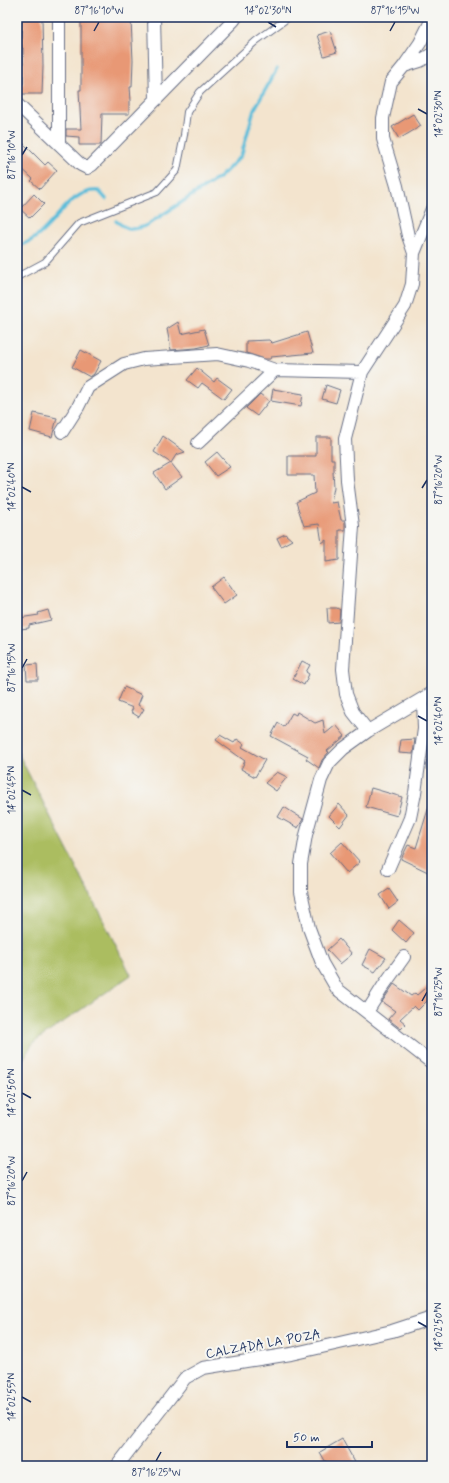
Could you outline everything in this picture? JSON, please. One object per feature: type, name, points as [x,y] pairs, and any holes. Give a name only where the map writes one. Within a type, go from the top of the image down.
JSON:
[{"type":"street","points":[[59,17],[59,144]]},
{"type":"street","points":[[154,17],[156,100]]},
{"type":"street","points":[[17,104],[81,165],[87,168],[92,165],[236,17]]},
{"type":"street","points":[[414,253],[408,236],[383,139],[383,118],[390,82],[404,66],[420,43],[432,19]]},
{"type":"street","points":[[404,66],[420,61],[432,54]]},
{"type":"street","points":[[368,731],[353,712],[346,694],[343,669],[353,526],[347,480],[345,438],[362,372],[405,306],[412,284],[414,253],[432,209]]},
{"type":"street","points":[[62,432],[88,388],[124,364],[144,359],[217,354],[249,361],[275,370],[362,372]]},
{"type":"street","points":[[198,443],[275,370]]},
{"type":"street","points":[[427,696],[368,731],[343,749],[329,763],[321,780],[306,835],[300,864],[301,892],[309,928],[322,963],[337,989],[432,1063]]},
{"type":"street","points":[[388,869],[410,818],[424,729],[427,696]]},
{"type":"street","points":[[367,1012],[404,957]]},
{"type":"street","name":"CALZADA LA POZA","points":[[117,1466],[186,1378],[203,1368],[291,1354],[392,1332],[432,1318]]},
{"type":"lane","points":[[17,277],[45,262],[79,223],[157,192],[177,170],[187,112],[200,92],[256,41],[289,17]]},
{"type":"green space","points":[[17,751],[131,975],[33,1043],[17,1069]]},
{"type":"building","points":[[22,17],[42,17],[42,94],[21,94],[21,84],[23,84],[23,48],[21,39]]},
{"type":"building","points":[[81,17],[130,17],[131,21],[133,60],[129,114],[102,114],[101,145],[79,145],[79,137],[66,136],[66,129],[81,129],[79,90],[81,90]]},
{"type":"building","points":[[330,31],[337,52],[324,56],[317,35]]},
{"type":"building","points":[[413,114],[421,126],[399,139],[392,127]]},
{"type":"building","points":[[17,137],[45,165],[48,162],[57,170],[40,189],[31,181],[33,179],[17,164]]},
{"type":"building","points":[[34,194],[44,204],[30,218],[20,209]]},
{"type":"building","points":[[178,322],[181,334],[204,329],[209,345],[196,348],[171,350],[167,329]]},
{"type":"building","points":[[307,332],[313,353],[271,357],[270,359],[265,359],[246,353],[246,341],[269,340],[272,343]]},
{"type":"building","points":[[81,350],[101,361],[94,374],[90,377],[72,367]]},
{"type":"building","points":[[197,368],[214,382],[217,378],[232,389],[224,399],[202,383],[198,388],[187,380]]},
{"type":"building","points":[[326,385],[340,390],[336,403],[322,399]]},
{"type":"building","points":[[273,389],[303,394],[301,406],[271,401]]},
{"type":"building","points":[[260,394],[269,401],[257,416],[246,408]]},
{"type":"building","points":[[34,413],[57,418],[52,437],[30,431]]},
{"type":"building","points":[[163,436],[185,452],[176,455],[171,463],[154,452]]},
{"type":"building","points":[[316,437],[331,437],[331,459],[334,459],[334,487],[331,503],[337,502],[341,520],[345,520],[345,530],[339,530],[339,560],[326,562],[326,540],[322,543],[319,524],[304,526],[296,502],[315,493],[314,475],[288,475],[288,456],[316,456]]},
{"type":"building","points":[[217,452],[230,467],[216,476],[205,462]]},
{"type":"building","points":[[171,463],[182,477],[165,489],[154,473]]},
{"type":"building","points":[[285,534],[292,540],[281,546],[277,538]]},
{"type":"building","points":[[224,577],[237,595],[224,604],[211,587]]},
{"type":"building","points":[[327,608],[337,608],[340,610],[339,622],[328,623]]},
{"type":"building","points":[[48,610],[51,620],[29,625],[29,628],[20,629],[19,618],[39,615],[38,613]]},
{"type":"building","points":[[302,661],[310,665],[306,672],[309,674],[304,685],[293,679]]},
{"type":"building","points":[[37,664],[38,680],[27,680],[26,665]]},
{"type":"building","points":[[124,687],[142,695],[138,705],[144,709],[139,717],[131,712],[133,708],[118,702]]},
{"type":"building","points":[[297,712],[315,723],[323,720],[325,734],[336,725],[345,736],[327,751],[329,752],[322,760],[319,768],[306,759],[308,756],[271,736],[278,723],[284,727],[292,713],[296,715]]},
{"type":"building","points":[[220,735],[234,743],[237,739],[244,744],[242,747],[265,760],[255,777],[241,769],[245,761],[216,740]]},
{"type":"building","points":[[415,739],[413,754],[399,753],[401,740]]},
{"type":"building","points":[[277,772],[287,777],[276,791],[265,783]]},
{"type":"building","points":[[371,788],[402,797],[397,816],[366,807]]},
{"type":"building","points":[[430,803],[432,803],[432,874],[401,859],[408,845],[416,848]]},
{"type":"building","points":[[339,804],[349,815],[340,827],[329,816]]},
{"type":"building","points":[[284,807],[303,819],[298,828],[278,817]]},
{"type":"building","points":[[342,842],[360,862],[347,873],[330,853]]},
{"type":"building","points":[[389,889],[398,902],[389,909],[380,895]]},
{"type":"building","points":[[399,920],[414,933],[406,943],[392,930]]},
{"type":"building","points":[[339,939],[352,954],[340,964],[327,950]]},
{"type":"building","points":[[370,949],[386,958],[375,972],[362,965]]},
{"type":"building","points":[[432,982],[432,996],[418,1010],[414,1006],[400,1019],[406,1024],[401,1029],[388,1019],[395,1011],[382,1002],[394,984],[411,996],[415,993],[417,995]]},
{"type":"building","points":[[342,1439],[357,1466],[328,1466],[320,1452]]},
{"type":"waterway","points":[[116,221],[131,229],[147,225],[220,177],[241,156],[254,110],[277,69]]},
{"type":"waterway","points":[[17,246],[29,242],[39,234],[67,205],[77,197],[87,192],[99,191],[106,199]]}]
